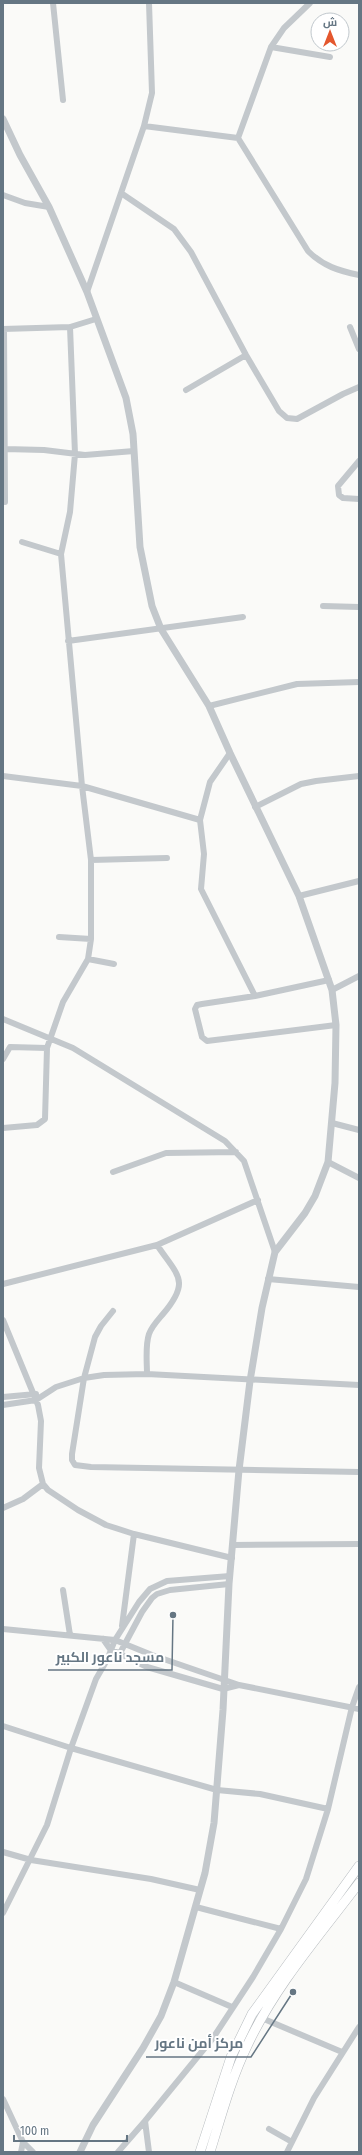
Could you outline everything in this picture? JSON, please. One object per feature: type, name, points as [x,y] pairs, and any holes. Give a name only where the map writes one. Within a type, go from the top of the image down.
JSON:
[{"type":"main road","points":[[200,2152],[231,2056],[252,2014],[359,1866]]},
{"type":"main road","points":[[210,2152],[242,2056],[262,2018],[282,1984],[359,1883]]},
{"type":"street","points":[[54,3],[63,100]]},
{"type":"street","points":[[87,292],[144,126],[152,92],[149,3]]},
{"type":"street","points":[[238,138],[271,47],[284,28],[310,3]]},
{"type":"street","points":[[271,47],[330,57]]},
{"type":"street","points":[[3,119],[20,155],[49,207],[87,292],[126,398],[130,416],[134,451],[137,519],[144,575],[152,606],[161,629],[209,706],[230,754],[299,896],[332,990],[336,1025],[332,1123],[328,1162],[314,1196],[305,1213],[275,1252],[268,1280],[250,1381],[239,1470],[234,1545],[229,1584],[216,1790],[210,1847],[196,1907],[174,1982],[156,2027],[92,2125],[80,2152]]},
{"type":"street","points":[[144,126],[238,138]]},
{"type":"street","points":[[238,138],[308,251],[317,260],[328,266],[359,275]]},
{"type":"street","points":[[121,193],[174,230],[191,252],[246,355],[279,411],[288,418],[297,419],[306,416],[343,394],[359,388]]},
{"type":"street","points":[[3,195],[25,203],[49,207]]},
{"type":"street","points":[[5,502],[4,329],[70,327],[96,319]]},
{"type":"street","points":[[3,1128],[37,1125],[45,1119],[47,1048],[63,1002],[88,959],[91,939],[91,860],[82,786],[61,554],[70,512],[75,454],[70,327]]},
{"type":"street","points":[[350,327],[359,349]]},
{"type":"street","points":[[186,390],[246,355]]},
{"type":"street","points":[[5,449],[96,455],[134,451]]},
{"type":"street","points":[[359,462],[340,482],[338,491],[343,498],[359,498]]},
{"type":"street","points":[[22,542],[61,554]]},
{"type":"street","points":[[322,606],[359,607]]},
{"type":"street","points":[[68,642],[243,617]]},
{"type":"street","points":[[209,706],[297,684],[359,682]]},
{"type":"street","points":[[230,754],[210,782],[200,820],[204,854],[201,889],[255,996]]},
{"type":"street","points":[[3,776],[82,786],[200,820]]},
{"type":"street","points":[[255,806],[301,784],[359,776]]},
{"type":"street","points":[[91,860],[167,858]]},
{"type":"street","points":[[299,896],[359,881]]},
{"type":"street","points":[[59,937],[91,939]]},
{"type":"street","points":[[88,959],[114,964]]},
{"type":"street","points":[[332,990],[359,976]]},
{"type":"street","points":[[329,980],[255,996],[197,1005],[195,1009],[204,1040],[208,1041],[336,1025]]},
{"type":"street","points":[[3,1020],[50,1037],[73,1048],[225,1141],[244,1161],[275,1252]]},
{"type":"street","points":[[3,1059],[10,1047],[47,1048]]},
{"type":"street","points":[[332,1123],[359,1130]]},
{"type":"street","points":[[113,1172],[166,1153],[236,1152]]},
{"type":"street","points":[[328,1162],[359,1178]]},
{"type":"street","points":[[3,1284],[157,1245],[258,1200]]},
{"type":"street","points":[[147,1374],[149,1334],[154,1324],[175,1300],[180,1289],[178,1278],[157,1245]]},
{"type":"street","points":[[268,1280],[359,1287]]},
{"type":"street","points":[[113,1311],[98,1330],[84,1378],[72,1454],[72,1460],[75,1465],[92,1468],[359,1472]]},
{"type":"street","points":[[3,1320],[36,1400],[41,1421],[38,1468],[43,1484],[53,1495],[91,1518],[134,1534],[232,1558]]},
{"type":"street","points":[[3,1405],[36,1400],[56,1387],[84,1378],[147,1374],[359,1386]]},
{"type":"street","points":[[3,1397],[44,1394]]},
{"type":"street","points":[[3,1508],[23,1499],[43,1484]]},
{"type":"street","points":[[122,1630],[134,1534]]},
{"type":"street","points":[[234,1545],[359,1544]]},
{"type":"street","points":[[3,1913],[31,1860],[47,1825],[71,1748],[92,1689],[107,1660],[110,1649],[115,1640],[146,1594],[160,1583],[180,1579],[230,1576]]},
{"type":"street","points":[[107,1660],[120,1654],[148,1602],[157,1594],[170,1590],[229,1584]]},
{"type":"street","points":[[63,1590],[70,1635]]},
{"type":"street","points":[[3,1629],[115,1640],[152,1655],[224,1678],[239,1685],[359,1709]]},
{"type":"street","points":[[103,1638],[110,1649],[168,1674],[223,1689],[239,1685]]},
{"type":"street","points":[[118,2152],[203,2051],[253,1977],[281,1929],[306,1879],[328,1809],[352,1707],[359,1687]]},
{"type":"street","points":[[3,1726],[71,1748],[216,1790],[260,1794],[328,1809]]},
{"type":"street","points":[[3,1852],[31,1860],[151,1879],[200,1890]]},
{"type":"street","points":[[196,1907],[281,1929]]},
{"type":"street","points":[[174,1982],[232,2007]]},
{"type":"street","points":[[252,2014],[342,2052]]},
{"type":"street","points":[[287,2152],[314,2098],[359,2027]]},
{"type":"street","points":[[3,2100],[23,2142],[33,2152]]},
{"type":"street","points":[[145,2121],[149,2152]]},
{"type":"street","points":[[269,2129],[292,2142]]},
{"type":"street","points":[[21,2152],[23,2142]]},
{"type":"place","name":"مسجد ناعور الكبير","points":[[173,1615]]},
{"type":"place","name":"مركز أمن ناعور","points":[[293,1992]]}]
